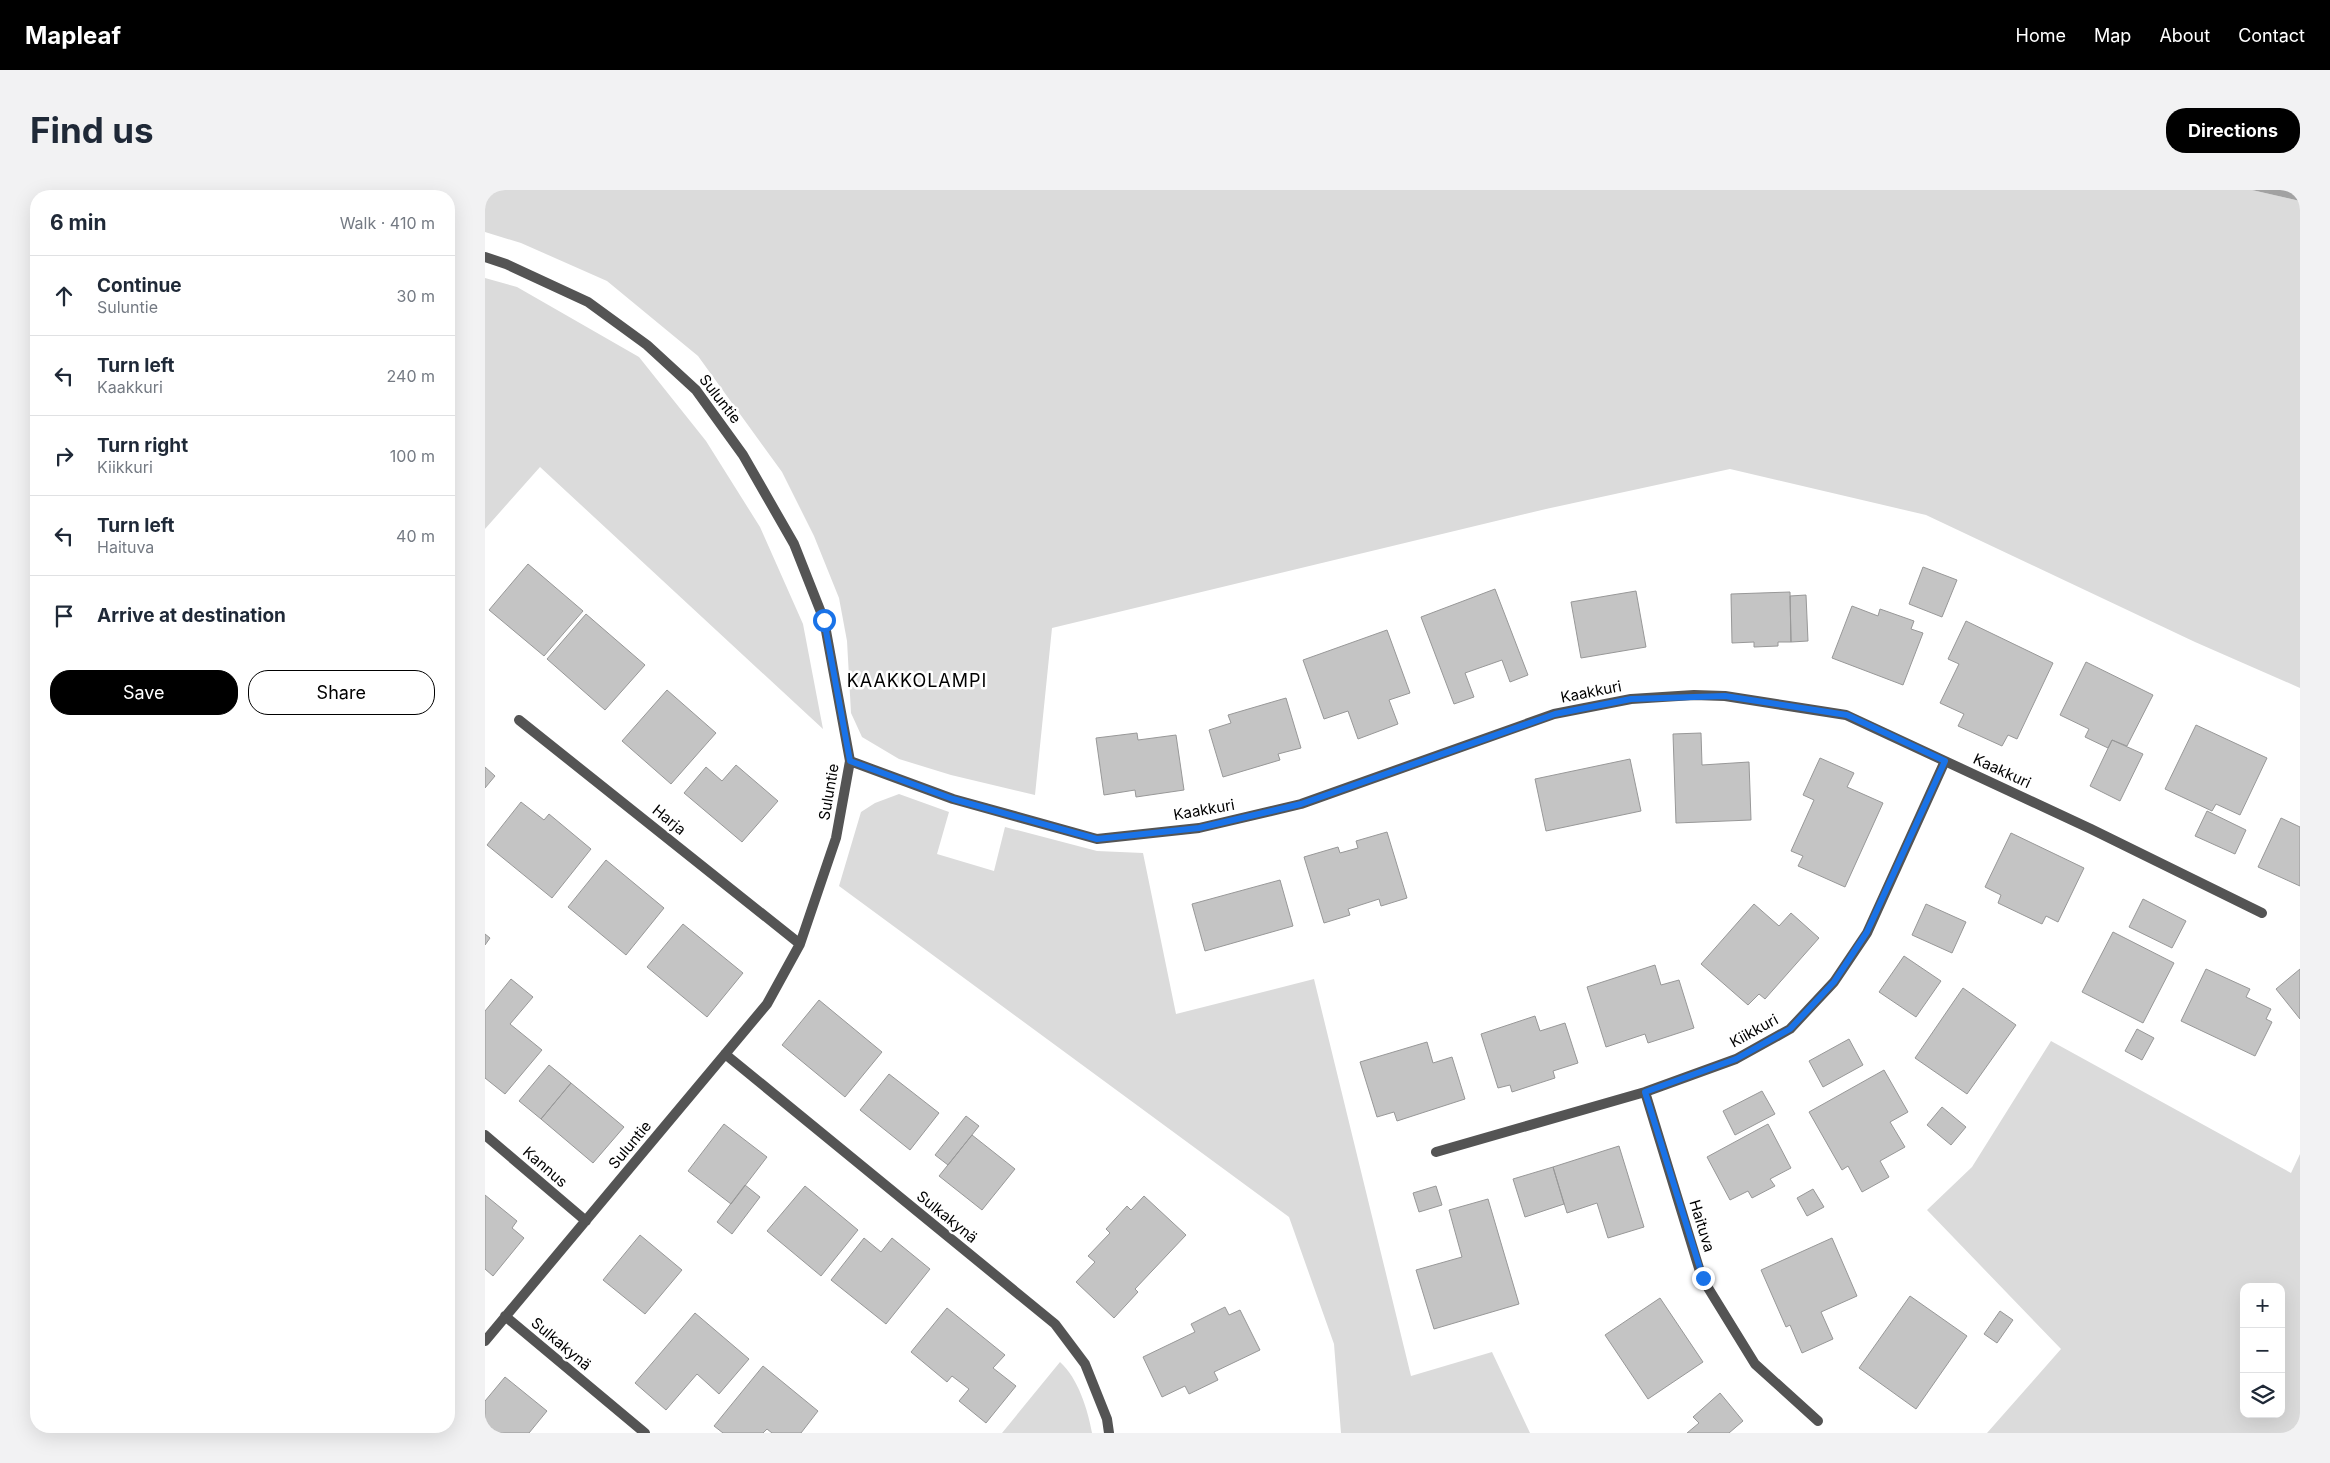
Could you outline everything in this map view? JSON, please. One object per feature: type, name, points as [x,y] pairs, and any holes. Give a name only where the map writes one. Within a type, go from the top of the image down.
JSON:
[{"type":"street","name":"Suluntie","points":[[485,258],[506,264],[588,302],[647,345],[696,390],[743,455],[794,544],[824,620],[850,761],[836,838],[800,944],[767,1004],[485,1341]]},
{"type":"street","name":"Kaakkuri","points":[[850,761],[953,799],[1097,839],[1199,828],[1301,804],[1555,714],[1631,699],[1725,696],[1847,715],[2091,829],[2262,913]]},
{"type":"street","name":"Harja","points":[[519,720],[800,944]]},
{"type":"street","name":"Kiikkuri","points":[[1436,1152],[1645,1092],[1736,1059],[1790,1029],[1834,982],[1867,932],[1945,761]]},
{"type":"street","name":"Sulkakynä","points":[[725,1054],[1055,1324],[1085,1364],[1107,1419],[1109,1433]]},
{"type":"street","name":"Haituva","points":[[1645,1092],[1703,1278],[1755,1364],[1818,1421]]},
{"type":"street","name":"Kannus","points":[[485,1135],[586,1222]]},
{"type":"street","name":"Sulkakynä","points":[[505,1316],[645,1433]]},
{"type":"shaded area","points":[[485,190],[2252,190],[2300,201],[2300,688],[2195,642],[1926,515],[1730,469],[1546,509],[1052,628],[1035,795],[951,775],[899,759],[862,737],[851,713],[847,641],[839,598],[814,536],[782,472],[698,356],[607,281],[521,243],[485,232]]},
{"type":"shaded area","points":[[2252,190],[2300,190],[2300,201]]},
{"type":"shaded area","points":[[485,278],[517,287],[639,357],[706,441],[760,527],[803,624],[823,729],[540,467],[485,529]]},
{"type":"shaded area","points":[[899,794],[949,812],[937,854],[994,871],[1005,827],[1097,851],[1143,853],[1176,1014],[1314,979],[1411,1376],[1492,1352],[1530,1433],[1341,1433],[1334,1344],[1289,1217],[839,886],[861,812],[875,803]]},
{"type":"shaded area","points":[[2051,1041],[2291,1173],[2300,1154],[2300,1433],[1987,1433],[2061,1349],[1927,1210],[1972,1167]]},
{"type":"shaded area","points":[[1060,1362],[1077,1385],[1088,1414],[1092,1433],[1002,1433]]},
{"type":"building","points":[[528,564],[583,611],[544,656],[489,610]]},
{"type":"building","points":[[1923,567],[1957,580],[1942,617],[1909,604]]},
{"type":"building","points":[[1495,589],[1528,675],[1510,682],[1502,660],[1465,673],[1474,697],[1454,704],[1421,617]]},
{"type":"building","points":[[1636,591],[1646,647],[1581,658],[1571,602]]},
{"type":"building","points":[[1790,592],[1791,642],[1778,642],[1778,646],[1754,647],[1754,642],[1732,643],[1731,594]]},
{"type":"building","points":[[1806,595],[1808,641],[1791,642],[1790,596]]},
{"type":"building","points":[[1852,606],[1878,616],[1880,609],[1914,621],[1911,629],[1923,633],[1903,685],[1832,658]]},
{"type":"building","points":[[586,614],[645,665],[605,710],[547,659]]},
{"type":"building","points":[[1966,621],[2053,663],[2017,739],[2008,735],[2002,746],[1958,726],[1964,714],[1940,703],[1959,664],[1948,659]]},
{"type":"building","points":[[1387,630],[1410,693],[1389,700],[1398,724],[1358,739],[1348,711],[1324,719],[1303,660]]},
{"type":"building","points":[[2086,662],[2153,695],[2127,746],[2112,740],[2108,748],[2085,737],[2089,729],[2060,715]]},
{"type":"building","points":[[667,690],[716,733],[671,784],[622,741]]},
{"type":"building","points":[[1286,698],[1301,748],[1278,754],[1280,760],[1223,777],[1209,730],[1231,723],[1228,715]]},
{"type":"building","points":[[2196,725],[2267,758],[2240,815],[2216,804],[2212,811],[2165,789]]},
{"type":"building","points":[[1137,733],[1138,740],[1176,735],[1184,790],[1136,797],[1135,790],[1104,795],[1096,738]]},
{"type":"building","points":[[1701,733],[1702,765],[1749,762],[1751,820],[1676,823],[1673,734]]},
{"type":"building","points":[[2112,740],[2143,754],[2120,801],[2090,786]]},
{"type":"building","points":[[1820,758],[1854,773],[1847,787],[1883,803],[1845,887],[1798,866],[1803,856],[1791,851],[1814,800],[1803,795]]},
{"type":"building","points":[[1630,759],[1641,811],[1546,831],[1535,779]]},
{"type":"building","points":[[736,765],[778,801],[742,842],[684,793],[706,767],[722,781]]},
{"type":"building","points":[[485,767],[495,776],[485,788]]},
{"type":"building","points":[[521,802],[544,820],[549,814],[591,849],[552,898],[487,845]]},
{"type":"building","points":[[2207,811],[2246,830],[2235,854],[2195,836]]},
{"type":"building","points":[[2281,818],[2300,827],[2300,886],[2258,867]]},
{"type":"building","points":[[1387,832],[1407,898],[1381,906],[1379,899],[1348,909],[1350,915],[1324,923],[1304,857],[1338,847],[1340,853],[1358,848],[1356,841]]},
{"type":"building","points":[[2011,833],[2084,868],[2058,922],[2046,916],[2042,924],[1998,903],[2001,895],[1985,887]]},
{"type":"building","points":[[606,860],[664,908],[626,955],[568,907]]},
{"type":"building","points":[[1280,880],[1293,926],[1205,951],[1192,904]]},
{"type":"building","points":[[2143,899],[2186,921],[2172,948],[2129,927]]},
{"type":"building","points":[[1754,904],[1779,926],[1791,913],[1819,938],[1765,999],[1759,994],[1748,1005],[1701,964]]},
{"type":"building","points":[[1926,904],[1966,922],[1952,953],[1912,935]]},
{"type":"building","points":[[683,924],[743,973],[707,1017],[647,967]]},
{"type":"building","points":[[2113,932],[2174,963],[2143,1023],[2082,992]]},
{"type":"building","points":[[485,934],[490,938],[485,945]]},
{"type":"building","points":[[1904,956],[1941,981],[1916,1017],[1879,992]]},
{"type":"building","points":[[1655,965],[1661,985],[1679,980],[1694,1028],[1648,1043],[1645,1034],[1606,1047],[1587,987]]},
{"type":"building","points":[[2206,969],[2250,989],[2246,997],[2271,1009],[2266,1019],[2272,1022],[2255,1056],[2181,1021]]},
{"type":"building","points":[[2300,969],[2300,1019],[2276,989]]},
{"type":"building","points":[[511,979],[533,997],[510,1024],[542,1050],[505,1094],[485,1078],[485,1011]]},
{"type":"building","points":[[1963,988],[2016,1025],[1967,1094],[1915,1058]]},
{"type":"building","points":[[819,1000],[882,1052],[845,1097],[782,1045]]},
{"type":"building","points":[[1535,1016],[1540,1031],[1565,1023],[1578,1063],[1553,1071],[1555,1078],[1512,1092],[1510,1085],[1498,1088],[1481,1034]]},
{"type":"building","points":[[2137,1029],[2154,1038],[2142,1060],[2125,1051]]},
{"type":"building","points":[[1849,1039],[1863,1065],[1823,1087],[1809,1061]]},
{"type":"building","points":[[1427,1042],[1433,1063],[1452,1057],[1465,1099],[1397,1121],[1394,1112],[1377,1117],[1360,1062]]},
{"type":"building","points":[[549,1065],[571,1083],[541,1119],[519,1101]]},
{"type":"building","points":[[1884,1070],[1908,1112],[1890,1122],[1905,1147],[1880,1161],[1889,1177],[1862,1192],[1848,1166],[1842,1170],[1809,1112]]},
{"type":"building","points":[[889,1074],[939,1113],[910,1150],[860,1110]]},
{"type":"building","points":[[571,1083],[624,1127],[593,1163],[541,1119]]},
{"type":"building","points":[[1762,1091],[1775,1114],[1735,1135],[1723,1111]]},
{"type":"building","points":[[1942,1107],[1966,1127],[1951,1145],[1927,1125]]},
{"type":"building","points":[[966,1116],[979,1126],[948,1165],[935,1155]]},
{"type":"building","points":[[724,1124],[767,1157],[731,1204],[688,1171]]},
{"type":"building","points":[[1768,1124],[1791,1168],[1770,1179],[1775,1186],[1752,1198],[1748,1191],[1730,1200],[1707,1157]]},
{"type":"building","points":[[972,1135],[1015,1169],[982,1210],[939,1176]]},
{"type":"building","points":[[1619,1146],[1644,1227],[1608,1238],[1597,1203],[1567,1213],[1553,1167]]},
{"type":"building","points":[[1553,1167],[1564,1204],[1525,1217],[1513,1179]]},
{"type":"building","points":[[745,1185],[760,1197],[732,1234],[717,1222]]},
{"type":"building","points":[[805,1186],[858,1230],[821,1276],[767,1231]]},
{"type":"building","points":[[1436,1186],[1442,1205],[1419,1212],[1413,1193]]},
{"type":"building","points":[[1813,1189],[1824,1207],[1807,1216],[1797,1198]]},
{"type":"building","points":[[485,1195],[517,1221],[512,1228],[524,1238],[493,1276],[485,1269]]},
{"type":"building","points":[[1144,1196],[1186,1235],[1135,1289],[1138,1292],[1114,1318],[1076,1282],[1095,1262],[1088,1256],[1110,1233],[1106,1229],[1127,1206],[1131,1210]]},
{"type":"building","points":[[1488,1199],[1519,1304],[1434,1329],[1416,1270],[1462,1257],[1449,1210]]},
{"type":"building","points":[[640,1235],[682,1270],[645,1314],[603,1280]]},
{"type":"building","points":[[864,1238],[881,1252],[892,1238],[930,1269],[886,1324],[831,1280]]},
{"type":"building","points":[[1832,1238],[1857,1296],[1821,1312],[1833,1339],[1802,1353],[1790,1325],[1786,1327],[1761,1270]]},
{"type":"building","points":[[1910,1296],[1967,1336],[1916,1409],[1859,1368]]},
{"type":"building","points":[[1660,1298],[1703,1362],[1648,1399],[1605,1335]]},
{"type":"building","points":[[1225,1307],[1229,1315],[1240,1310],[1260,1350],[1214,1372],[1218,1380],[1189,1394],[1185,1386],[1162,1397],[1143,1357],[1195,1332],[1191,1324]]},
{"type":"building","points":[[947,1308],[1005,1355],[993,1368],[1016,1386],[986,1423],[959,1401],[969,1389],[952,1376],[947,1382],[911,1352]]},
{"type":"building","points":[[2000,1311],[2013,1320],[1997,1343],[1984,1334]]},
{"type":"building","points":[[695,1313],[749,1359],[719,1394],[697,1374],[666,1410],[635,1383]]},
{"type":"building","points":[[763,1366],[818,1411],[801,1433],[772,1433],[767,1429],[763,1433],[723,1433],[714,1426]]},
{"type":"building","points":[[505,1377],[547,1411],[529,1433],[485,1433],[485,1401]]},
{"type":"building","points":[[1720,1393],[1743,1421],[1729,1433],[1687,1433],[1699,1423],[1693,1417]]},
{"type":"district","name":"KAAKKOLAMPI","points":[[917,681]]},
{"type":"route","points":[[824,620],[850,761],[953,799],[1097,839],[1199,828],[1301,804],[1555,714],[1631,699],[1694,695],[1725,696],[1847,715],[1945,761],[1867,932],[1834,982],[1790,1029],[1736,1059],[1645,1092],[1703,1278]]}]
